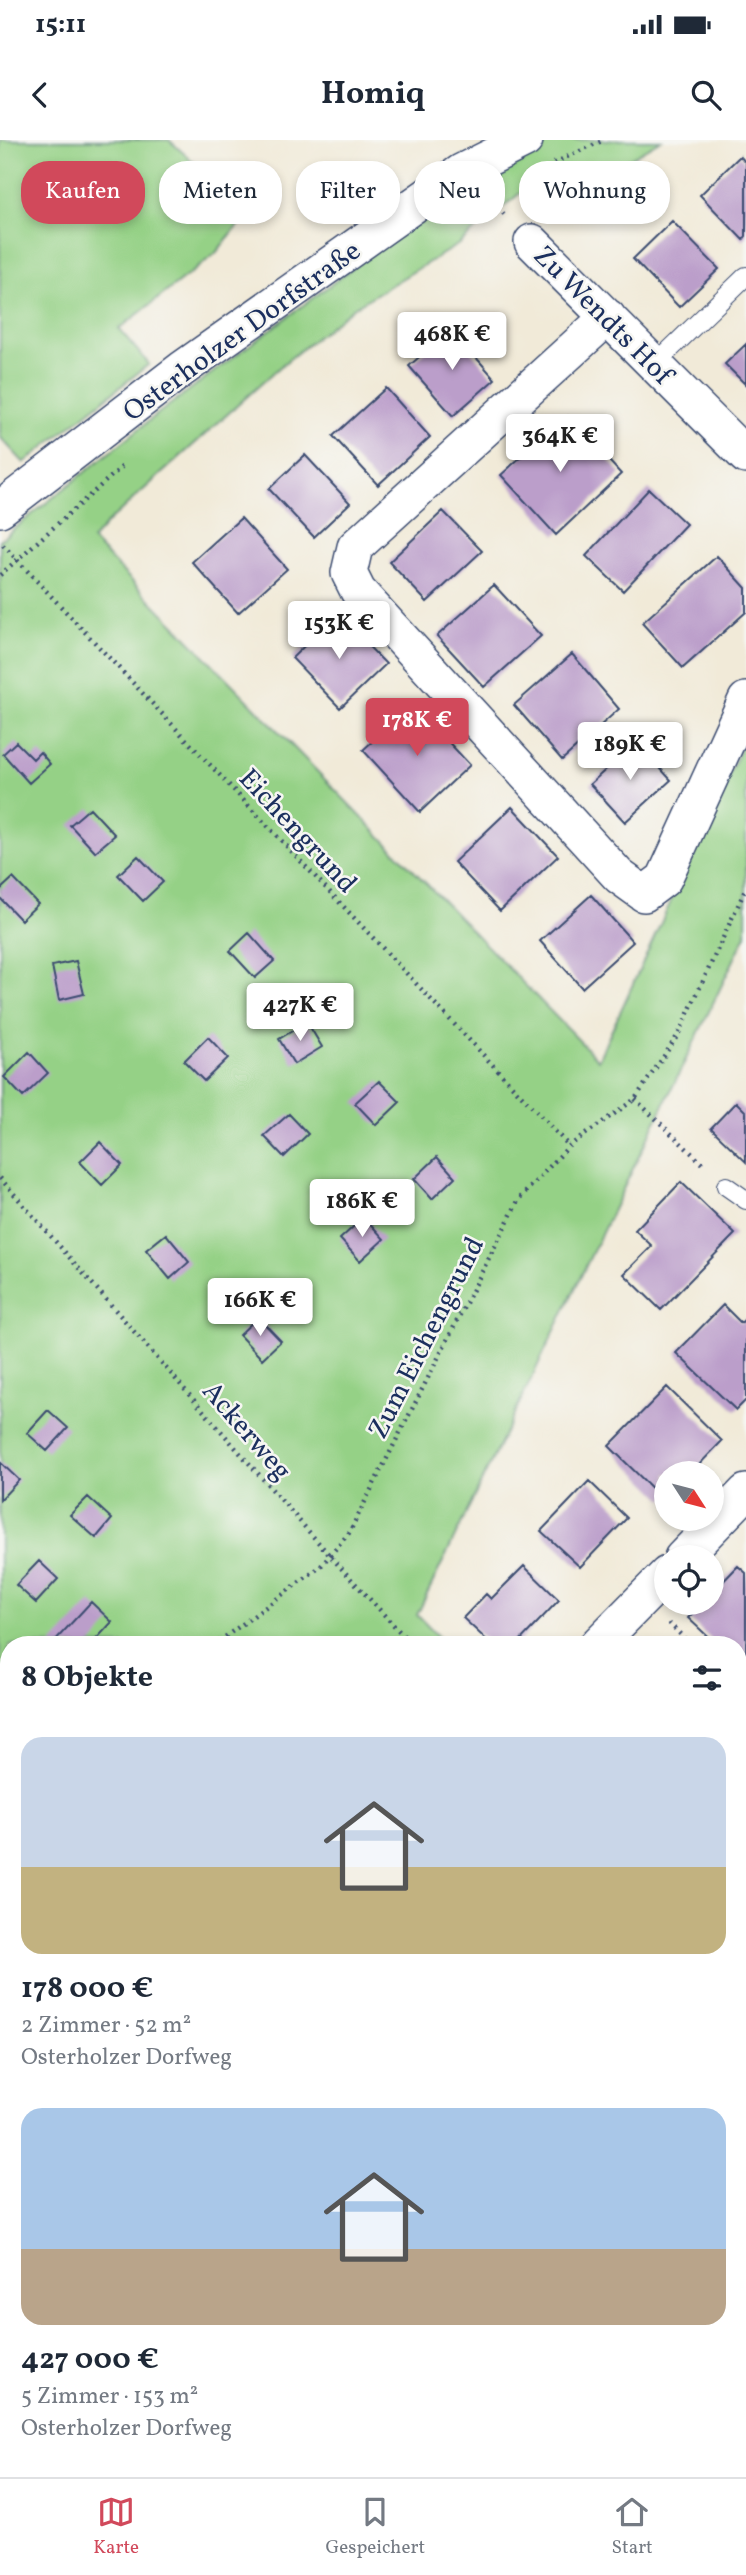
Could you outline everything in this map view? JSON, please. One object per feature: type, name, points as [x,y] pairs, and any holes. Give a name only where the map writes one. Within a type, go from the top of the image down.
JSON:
[{"type":"street","name":"Osterholzer Dorfstraße","points":[[483,161],[525,140]]},
{"type":"street","name":"Osterholzer Dorfstraße","points":[[0,509],[182,369],[414,205]]},
{"type":"street","name":"Zu Wendts Hof","points":[[532,242],[746,456]]},
{"type":"street","points":[[608,317],[355,547],[349,573],[358,590],[619,876],[643,894],[664,879],[746,700]]},
{"type":"street","points":[[695,1545],[746,1492]]},
{"type":"street","points":[[606,1636],[654,1587]]},
{"type":"lane","points":[[655,364],[746,276]]},
{"type":"lane","points":[[726,1186],[746,1200]]},
{"type":"path","name":"Zu Wendts Hof","points":[[505,215],[532,242]]},
{"type":"path","name":"Eichengrund","points":[[0,542],[569,1146]]},
{"type":"path","points":[[726,1186],[635,1099],[678,1035],[746,888]]},
{"type":"path","name":"Zum Eichengrund","points":[[226,1636],[331,1557],[349,1533],[519,1199],[569,1146],[635,1099]]},
{"type":"path","name":"Ackerweg","points":[[0,1178],[403,1636]]},
{"type":"green space","points":[[0,140],[169,140],[192,161],[159,161],[159,224],[239,224],[215,254],[119,329],[149,364],[24,463],[0,437]]},
{"type":"green space","points":[[549,140],[661,140],[625,161],[519,161],[519,194],[505,206],[505,161]]},
{"type":"green space","points":[[414,222],[483,224],[459,244],[353,308],[282,365],[109,521],[92,540],[598,1060],[746,738],[746,935],[417,1615],[437,1636],[0,1636],[0,540],[160,412]]},
{"type":"building","points":[[740,156],[746,163],[746,236],[743,240],[700,195]]},
{"type":"building","points":[[672,221],[719,269],[679,307],[633,259]]},
{"type":"building","points":[[451,329],[495,379],[453,416],[409,366]]},
{"type":"building","points":[[746,344],[746,385],[725,364]]},
{"type":"building","points":[[386,388],[430,437],[378,485],[333,436]]},
{"type":"building","points":[[568,416],[621,474],[556,535],[501,475],[523,455],[517,449],[540,427],[547,435]]},
{"type":"building","points":[[305,455],[350,503],[314,537],[269,489]]},
{"type":"building","points":[[649,489],[686,524],[623,591],[586,556]]},
{"type":"building","points":[[443,511],[482,551],[427,602],[389,562]]},
{"type":"building","points":[[241,518],[287,569],[238,613],[192,562]]},
{"type":"building","points":[[717,556],[746,588],[746,612],[683,668],[642,623]]},
{"type":"building","points":[[494,585],[541,636],[484,687],[437,636]]},
{"type":"building","points":[[337,614],[386,664],[340,708],[292,658]]},
{"type":"building","points":[[572,654],[619,709],[562,760],[514,705]]},
{"type":"building","points":[[413,704],[470,765],[420,812],[363,750]]},
{"type":"building","points":[[16,742],[33,759],[40,752],[50,764],[29,783],[3,754]]},
{"type":"building","points":[[636,742],[671,780],[625,822],[590,784]]},
{"type":"building","points":[[512,807],[558,856],[500,911],[454,862]]},
{"type":"building","points":[[90,808],[115,835],[95,852],[70,825]]},
{"type":"building","points":[[138,856],[163,882],[143,901],[118,875]]},
{"type":"building","points":[[13,878],[38,904],[21,920],[0,898],[0,890]]},
{"type":"building","points":[[591,895],[633,942],[582,988],[540,941]]},
{"type":"building","points":[[249,933],[274,961],[255,978],[230,951]]},
{"type":"building","points":[[76,961],[84,994],[59,1000],[52,966]]},
{"type":"building","points":[[307,1022],[322,1047],[294,1064],[279,1039]]},
{"type":"building","points":[[208,1037],[228,1058],[204,1081],[184,1061]]},
{"type":"building","points":[[29,1052],[48,1073],[23,1097],[4,1077]]},
{"type":"building","points":[[379,1081],[400,1102],[376,1125],[355,1103]]},
{"type":"building","points":[[736,1102],[746,1112],[746,1162],[711,1128]]},
{"type":"building","points":[[289,1114],[308,1134],[284,1157],[264,1136]]},
{"type":"building","points":[[100,1142],[122,1165],[102,1185],[80,1162]]},
{"type":"building","points":[[437,1157],[455,1177],[432,1199],[414,1179]]},
{"type":"building","points":[[681,1182],[735,1234],[661,1310],[624,1274],[652,1246],[635,1230]]},
{"type":"building","points":[[364,1217],[384,1239],[360,1261],[340,1239]]},
{"type":"building","points":[[166,1234],[189,1262],[170,1279],[146,1250]]},
{"type":"building","points":[[723,1305],[741,1323],[746,1318],[746,1400],[736,1410],[676,1353]]},
{"type":"building","points":[[258,1317],[281,1341],[262,1359],[239,1335]]},
{"type":"building","points":[[667,1387],[722,1441],[703,1461],[654,1461],[654,1490],[609,1446]]},
{"type":"building","points":[[48,1410],[68,1428],[47,1451],[27,1433]]},
{"type":"building","points":[[0,1462],[19,1480],[0,1500]]},
{"type":"building","points":[[589,1481],[627,1518],[580,1567],[541,1531]]},
{"type":"building","points":[[88,1497],[112,1519],[96,1538],[70,1515]]},
{"type":"building","points":[[39,1561],[58,1579],[36,1603],[16,1585]]},
{"type":"building","points":[[524,1566],[559,1600],[525,1636],[482,1636],[463,1618],[486,1594],[491,1599]]},
{"type":"building","points":[[738,1566],[746,1573],[746,1636],[707,1636],[688,1618],[691,1615],[724,1615],[724,1581]]},
{"type":"building","points":[[91,1602],[112,1622],[99,1636],[59,1636]]}]
